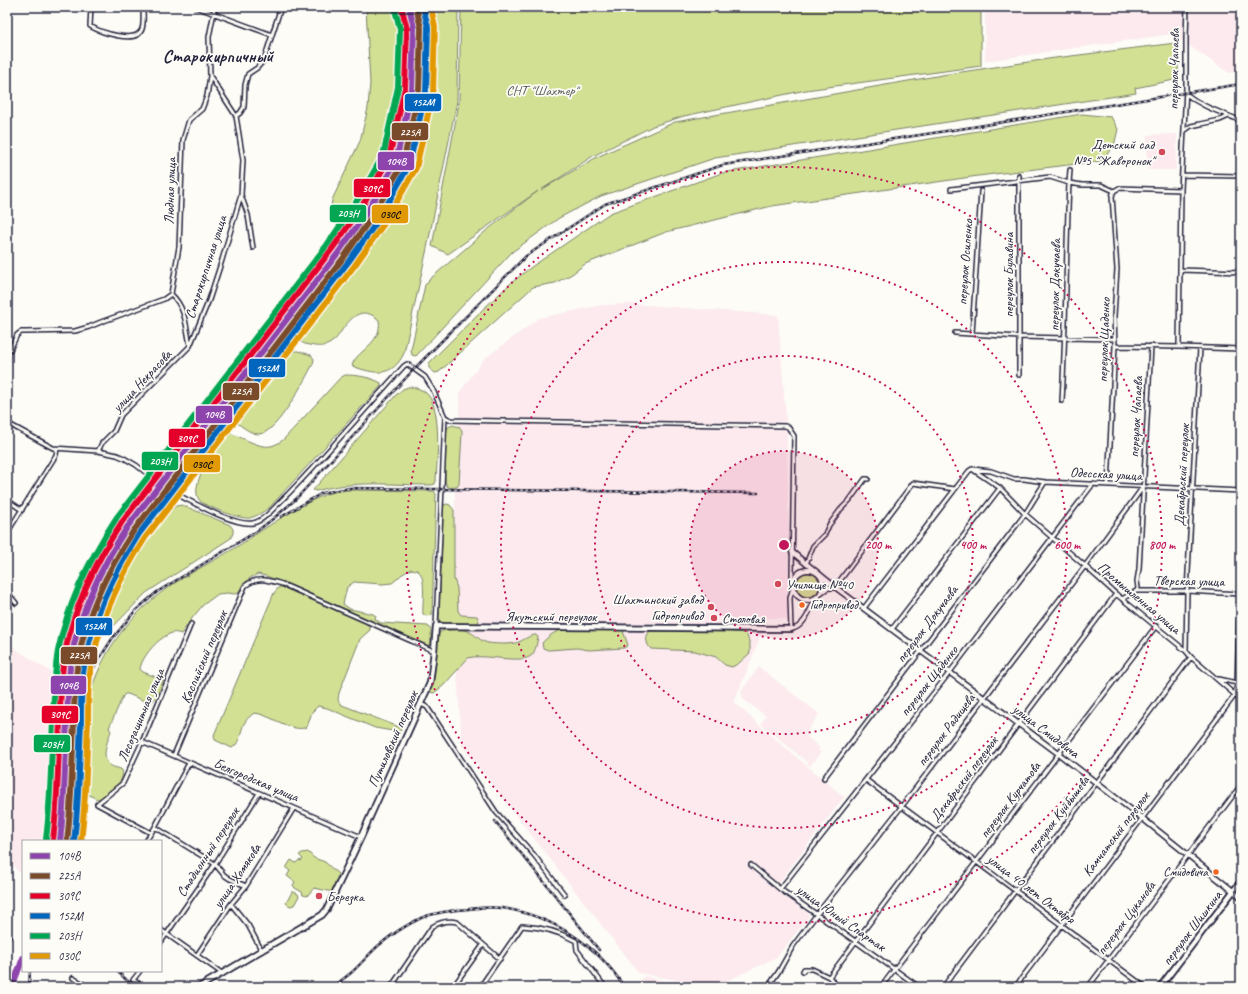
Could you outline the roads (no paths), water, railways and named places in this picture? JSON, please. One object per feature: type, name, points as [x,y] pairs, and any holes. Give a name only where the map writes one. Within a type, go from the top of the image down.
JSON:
[{"type":"main road","name":"Якутский переулок","points":[[436,626],[791,629]]},
{"type":"main road","name":"Путиловский переулок","points":[[199,987],[322,915],[327,909],[421,704],[431,677],[436,626]]},
{"type":"main road","name":"переулок Шишкина","points":[[1160,987],[1241,882]]},
{"type":"street","points":[[91,7],[90,26],[97,30],[127,38],[139,34],[142,30],[144,7]]},
{"type":"street","points":[[196,7],[272,35]]},
{"type":"street","points":[[210,76],[209,37],[214,7]]},
{"type":"street","points":[[236,116],[244,107],[245,85],[248,74],[258,68],[264,60],[281,7]]},
{"type":"street","name":"переулок Чапаева","points":[[1179,347],[1181,190],[1186,94],[1187,7]]},
{"type":"street","name":"Людная улица","points":[[171,294],[179,247],[183,140],[189,120],[202,109],[207,96],[210,76]]},
{"type":"street","name":"Старокирпичная улица","points":[[190,346],[209,300],[241,195],[243,160],[236,116],[210,76]]},
{"type":"street","points":[[1186,94],[1210,109],[1241,121]]},
{"type":"street","name":"переулок Чапаева","points":[[1184,132],[1190,126],[1220,120],[1229,116]]},
{"type":"street","name":"переулок Докучаева","points":[[1062,401],[1070,170]]},
{"type":"street","points":[[1182,175],[1241,176]]},
{"type":"street","name":"переулок Булавина","points":[[1019,176],[1019,375]]},
{"type":"street","points":[[951,189],[1050,177],[1069,183],[1082,185],[1102,185],[1114,191],[1119,188],[1181,190]]},
{"type":"street","name":"переулок Осипенко","points":[[972,334],[981,191]]},
{"type":"street","name":"переулок Щаденко","points":[[1108,485],[1115,346],[1114,316],[1118,269],[1112,196],[1114,191]]},
{"type":"street","name":"Старокирпичная улица","points":[[241,195],[248,215],[253,248]]},
{"type":"street","points":[[1181,270],[1241,272]]},
{"type":"street","points":[[7,356],[17,334],[21,332],[75,331],[90,328],[101,322],[164,299],[171,294],[177,299],[183,309],[190,346]]},
{"type":"street","points":[[955,333],[1019,337],[1114,339]]},
{"type":"street","points":[[1115,346],[1241,349],[1241,343]]},
{"type":"street","name":"улица Некрасова","points":[[98,451],[102,443],[114,431],[121,415],[190,346]]},
{"type":"street","name":"переулок Чапаева","points":[[1137,591],[1151,346]]},
{"type":"street","name":"Декабрьский переулок","points":[[1186,651],[1187,591],[1200,348]]},
{"type":"street","points":[[167,488],[172,492],[228,518],[246,523],[258,521],[270,512],[307,474],[407,364],[425,377],[433,390],[445,417],[451,420],[785,426],[788,427],[794,436],[792,576],[796,594],[809,600],[816,597]]},
{"type":"street","name":"Путиловский переулок","points":[[436,626],[445,417]]},
{"type":"street","points":[[7,423],[57,449],[98,451],[111,453],[124,458],[158,482]]},
{"type":"street","points":[[7,533],[56,455],[57,449]]},
{"type":"street","points":[[864,608],[970,470]]},
{"type":"street","name":"Одесская улица","points":[[970,470],[991,471],[1014,479],[1045,482],[1241,491]]},
{"type":"street","name":"Промышленная улица","points":[[970,470],[1000,488],[1025,514],[1052,538],[1116,594],[1186,651],[1241,700]]},
{"type":"street","points":[[806,564],[813,546],[825,534],[829,525],[865,479],[868,479]]},
{"type":"street","name":"переулок Докучаева","points":[[824,778],[1025,514],[1045,482]]},
{"type":"street","points":[[821,592],[823,585],[822,581],[816,573],[809,570],[796,576],[790,598],[791,629],[798,626],[808,615],[816,597],[821,592],[827,588],[835,587],[913,483],[955,489]]},
{"type":"street","name":"переулок Щаденко","points":[[780,889],[950,672],[1093,484]]},
{"type":"street","name":"переулок Радищева","points":[[768,987],[789,955],[793,946],[817,914],[902,806],[1085,566],[1143,487]]},
{"type":"street","points":[[892,629],[1000,488]]},
{"type":"street","points":[[7,500],[22,510]]},
{"type":"street","points":[[1235,695],[1239,684],[1241,548]]},
{"type":"street","name":"улица Смидовича","points":[[792,552],[816,573],[1059,754],[1142,818],[1241,898]]},
{"type":"street","name":"Каспийский переулок","points":[[174,755],[245,586],[254,580],[258,579],[282,584],[434,651]]},
{"type":"street","points":[[1122,599],[1137,591]]},
{"type":"street","name":"Тверская улица","points":[[1137,591],[1187,591],[1240,594]]},
{"type":"street","points":[[7,592],[16,603]]},
{"type":"street","name":"Декабрьский переулок","points":[[829,977],[1116,594]]},
{"type":"street","name":"Лесозащитная улица","points":[[151,833],[97,804],[123,783],[142,742],[191,624]]},
{"type":"street","name":"переулок Курчатова","points":[[881,987],[1156,626]]},
{"type":"street","name":"переулок Куйбышева","points":[[943,987],[1191,657]]},
{"type":"street","points":[[1218,679],[1239,684]]},
{"type":"street","name":"Камчатский переулок","points":[[1015,987],[1235,695]]},
{"type":"street","points":[[421,704],[427,707],[496,812],[534,855],[565,894]]},
{"type":"street","name":"Белгородская улица","points":[[142,742],[361,837]]},
{"type":"street","points":[[147,840],[155,828],[189,763]]},
{"type":"street","name":"улица 40 лет Октября","points":[[866,780],[1145,987]]},
{"type":"street","name":"переулок Цуканова","points":[[1088,987],[1241,786]]},
{"type":"street","name":"Стадионный переулок","points":[[162,941],[215,864],[259,793]]},
{"type":"street","name":"улица Хомякова","points":[[197,955],[231,904],[246,886],[294,808]]},
{"type":"street","points":[[155,828],[215,864],[224,875],[246,886]]},
{"type":"street","name":"улица Юный Спартак","points":[[751,866],[780,889],[919,987]]},
{"type":"street","points":[[231,904],[248,925],[262,951]]},
{"type":"street","points":[[391,987],[432,928],[438,924],[451,921],[457,922],[500,959]]},
{"type":"street","points":[[480,987],[522,926],[561,933],[576,941],[577,950],[605,987]]},
{"type":"street","points":[[162,931],[223,974]]},
{"type":"street","points":[[452,987],[483,945]]},
{"type":"street","points":[[803,971],[804,969],[812,969],[829,977],[838,987]]},
{"type":"street","points":[[139,972],[133,980],[145,987]]},
{"type":"street","points":[[73,978],[89,987]]},
{"type":"tunnel","points":[[158,482],[167,488]]},
{"type":"railway","points":[[67,840],[75,727],[83,693],[96,664],[112,639],[135,611],[157,592],[257,531],[296,499],[414,369],[526,256],[605,204],[723,165],[1241,84]]},
{"type":"railway","points":[[281,517],[322,493],[349,488],[758,493]]},
{"type":"railway","points":[[74,840],[81,807],[86,747]]},
{"type":"railway","points":[[495,821],[599,950]]},
{"type":"railway","points":[[333,987],[352,972],[383,942],[399,930],[415,921],[433,914],[477,908],[502,908],[520,912],[538,917],[572,934],[601,958],[624,987]]},
{"type":"railway","points":[[29,987],[30,972]]},
{"type":"railway","points":[[118,972],[134,987]]},
{"type":"place","name":"Детский сад №5 \"Жаворонок\"","points":[[1162,152]]},
{"type":"place","name":"Училище №40","points":[[778,584]]},
{"type":"place","name":"Гидропривод","points":[[802,605]]},
{"type":"place","name":"Шахтинский завод Гидропривод","points":[[711,607]]},
{"type":"place","name":"Столовая","points":[[714,618]]},
{"type":"place","name":"Смидовича","points":[[1216,872]]},
{"type":"place","name":"Березка","points":[[319,896]]},
{"type":"district","name":"Старокирпичный","points":[[218,56]]},
{"type":"park label","name":"СНТ \"Шахтер\"","points":[[542,90]]}]
